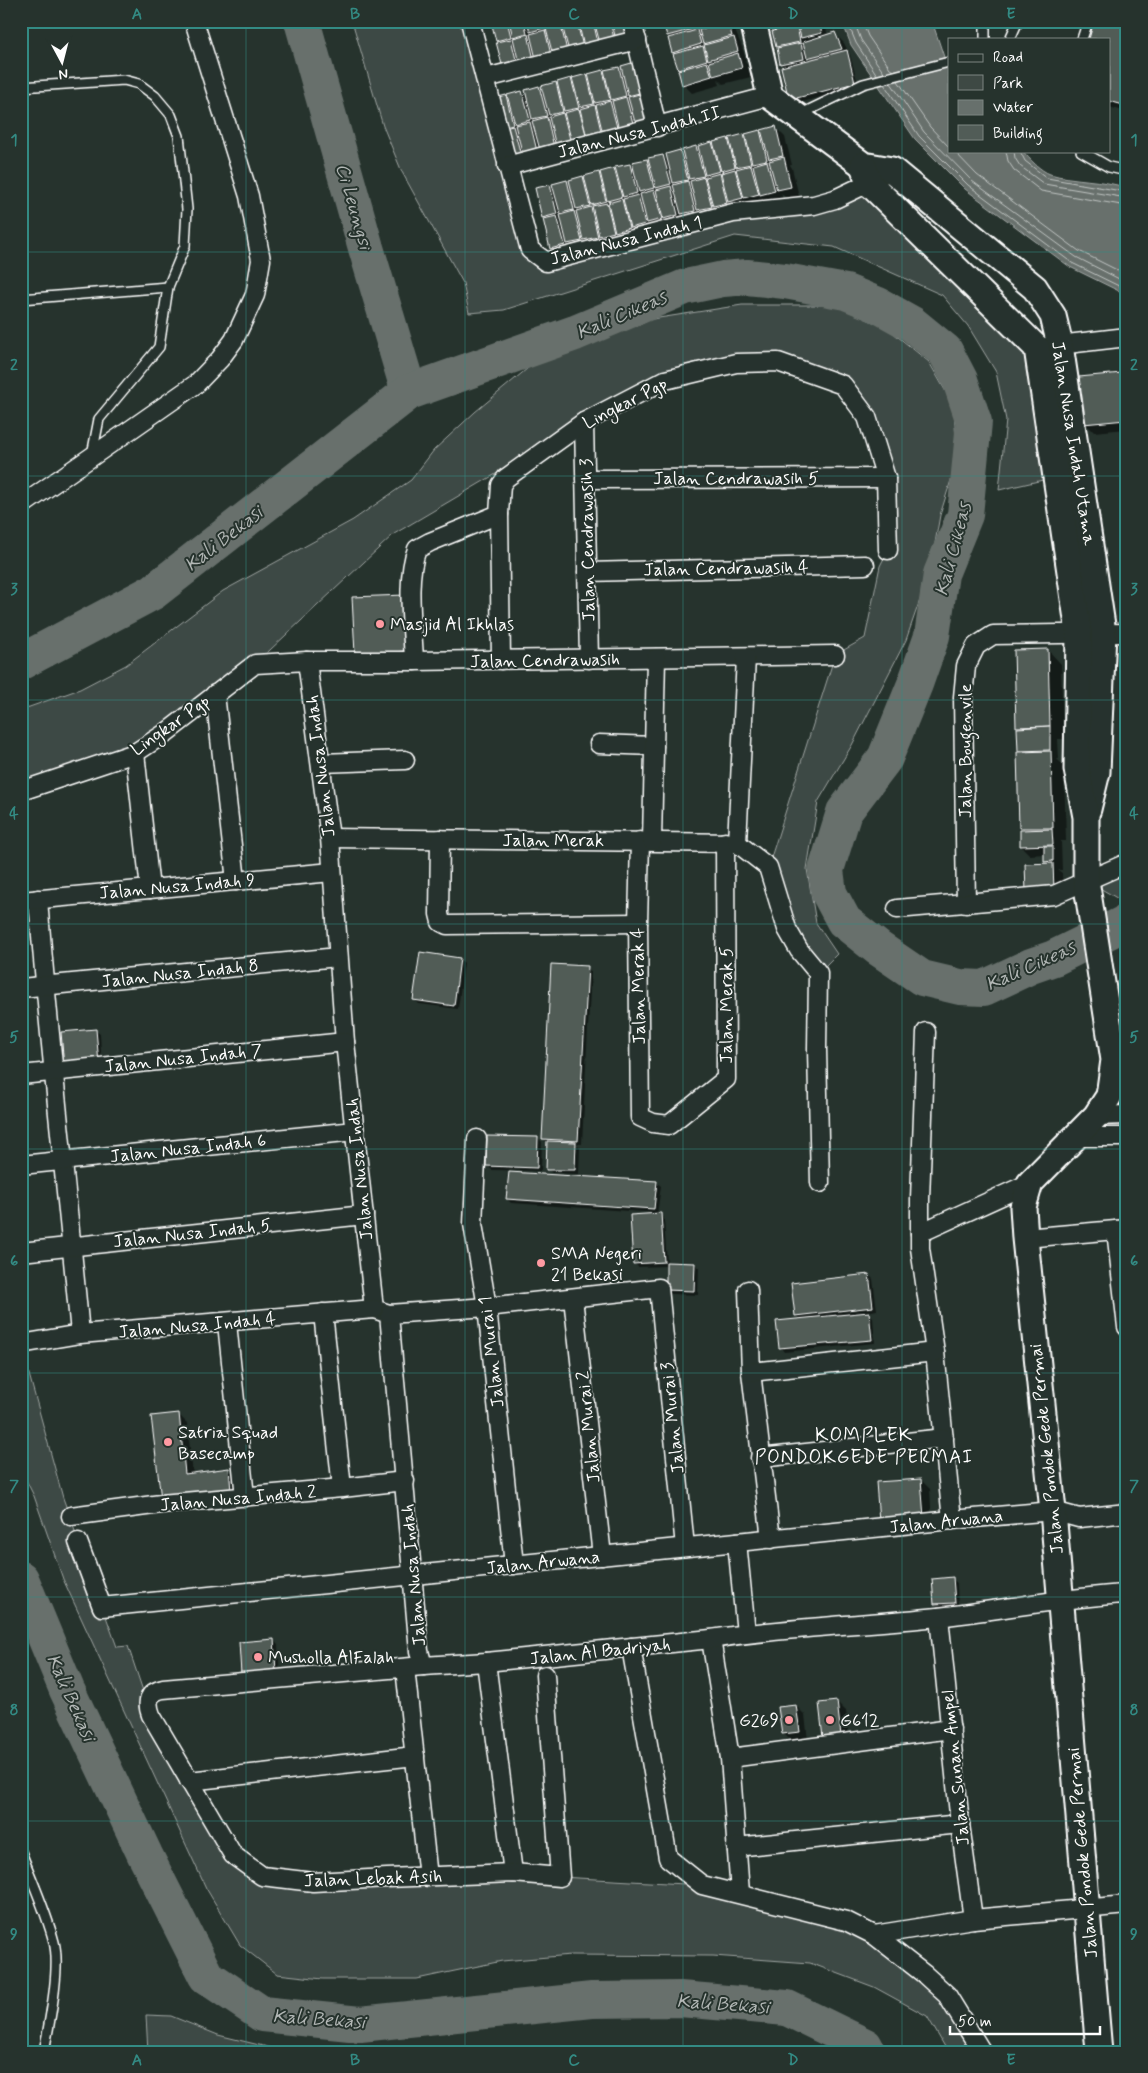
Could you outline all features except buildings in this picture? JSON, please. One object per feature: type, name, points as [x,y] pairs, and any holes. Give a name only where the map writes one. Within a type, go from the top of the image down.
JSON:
[{"type":"street","points":[[21,506],[196,384],[220,359],[234,340],[254,295],[261,260],[249,196],[194,21]]},
{"type":"street","name":"Jalan Nusa Indah 1","points":[[470,21],[530,250],[546,262],[733,213],[821,203],[835,199],[866,174]]},
{"type":"street","points":[[632,21],[657,127]]},
{"type":"street","points":[[753,21],[770,96]]},
{"type":"street","points":[[486,78],[636,40]]},
{"type":"street","name":"Jalan Nusa Indah Utama","points":[[770,96],[866,174],[1049,346]]},
{"type":"street","name":"Jalan Nusa Indah II","points":[[507,166],[770,96]]},
{"type":"street","name":"Jalan Nusa Indah Utama","points":[[866,174],[892,170],[1035,288],[1053,316],[1049,346],[1103,632],[1077,769],[1086,816],[1087,888]]},
{"type":"street","points":[[1049,346],[1127,337]]},
{"type":"street","name":"Lingkar Pgp","points":[[501,660],[499,514],[501,485],[506,478],[584,422],[665,380],[736,363],[778,362],[843,385],[867,417],[886,478],[888,550]]},
{"type":"street","name":"Jalan Cendrawasih 3","points":[[584,422],[589,659]]},
{"type":"street","name":"Jalan Cendrawasih 5","points":[[586,479],[886,478]]},
{"type":"street","points":[[414,662],[412,568],[417,549],[499,514]]},
{"type":"street","name":"Jalan Cendrawasih 4","points":[[588,572],[865,565]]},
{"type":"street","name":"Jalan Bougenvile","points":[[966,904],[964,696],[966,666],[976,646],[993,635],[1103,632]]},
{"type":"street","name":"Jalan Cendrawasih","points":[[255,664],[307,660],[414,662],[835,655]]},
{"type":"street","points":[[746,656],[731,842],[768,867],[787,929],[799,950],[818,973],[817,1049],[820,1183]]},
{"type":"street","name":"Jalan Merak 4","points":[[652,1123],[640,1117],[638,923],[654,746],[656,658]]},
{"type":"street","name":"Jalan Nusa Indah","points":[[307,660],[330,838],[338,957],[354,1132],[364,1215],[381,1311],[405,1481],[419,1652],[423,1666]]},
{"type":"street","name":"Lingkar Pgp","points":[[21,791],[135,753],[167,732],[255,664]]},
{"type":"street","points":[[215,694],[236,881]]},
{"type":"street","points":[[599,744],[654,746]]},
{"type":"street","points":[[135,753],[150,889]]},
{"type":"street","points":[[321,763],[405,760]]},
{"type":"street","name":"Jalan Merak","points":[[330,838],[731,842]]},
{"type":"street","points":[[440,839],[440,914],[441,922],[447,926],[638,923]]},
{"type":"street","name":"Jalan Merak 5","points":[[652,1123],[670,1125],[726,1079],[731,842]]},
{"type":"street","points":[[897,909],[1054,895],[1087,888],[1127,863]]},
{"type":"street","name":"Jalan Nusa Indah 9","points":[[30,900],[332,872]]},
{"type":"street","name":"Jalan Pondok Gede Permai","points":[[1087,888],[1114,1060],[1110,1096],[1096,1116],[1030,1182],[1023,1208],[1053,1511],[1099,2052]]},
{"type":"street","points":[[30,900],[45,986],[80,1334]]},
{"type":"street","name":"Jalan Nusa Indah 8","points":[[21,988],[338,957]]},
{"type":"street","points":[[926,1032],[920,1248],[935,1352],[952,1520]]},
{"type":"street","name":"Jalan Nusa Indah 7","points":[[21,1075],[345,1042]]},
{"type":"street","points":[[1096,1116],[1127,1115]]},
{"type":"street","name":"Jalan Nusa Indah 6","points":[[21,1165],[354,1132]]},
{"type":"street","points":[[1074,1136],[1127,1137]]},
{"type":"street","name":"Jalan Murai 1","points":[[478,1139],[473,1224],[487,1307],[514,1565]]},
{"type":"street","points":[[920,1232],[1030,1182]]},
{"type":"street","name":"Jalan Nusa Indah 5","points":[[21,1252],[364,1215]]},
{"type":"street","points":[[1025,1238],[1122,1229],[1127,1327]]},
{"type":"street","name":"Jalan Nusa Indah 4","points":[[21,1344],[80,1334],[227,1323],[323,1313],[487,1307],[659,1288]]},
{"type":"street","name":"Jalan Murai 3","points":[[659,1288],[685,1548]]},
{"type":"street","points":[[748,1290],[751,1372],[771,1539]]},
{"type":"street","name":"Jalan Murai 2","points":[[573,1298],[602,1556]]},
{"type":"street","points":[[323,1313],[342,1488]]},
{"type":"street","points":[[227,1323],[245,1497]]},
{"type":"street","points":[[751,1372],[935,1352]]},
{"type":"street","points":[[760,1458],[944,1438]]},
{"type":"street","name":"Jalan Nusa Indah 2","points":[[71,1516],[161,1504],[405,1481]]},
{"type":"street","points":[[1053,1511],[1079,1518],[1127,1513]]},
{"type":"street","name":"Jalan Arwana","points":[[78,1542],[102,1607],[1053,1511]]},
{"type":"street","points":[[737,1542],[746,1634]]},
{"type":"street","name":"Jalan Al Badriyah","points":[[148,1704],[151,1694],[163,1689],[486,1662],[746,1634],[939,1616],[1087,1596],[1127,1594]]},
{"type":"street","name":"Jalan Sunan Ampel","points":[[939,1616],[960,1824],[973,1919]]},
{"type":"street","points":[[712,1639],[730,1758],[740,1893]]},
{"type":"street","points":[[631,1647],[668,1858],[702,1885],[846,1921],[874,1935],[924,1974],[947,1995],[982,2052]]},
{"type":"street","points":[[486,1662],[513,1874]]},
{"type":"street","points":[[405,1668],[428,1876]]},
{"type":"street","name":"Jalan Lebak Asih","points":[[148,1704],[150,1712],[232,1855],[262,1876],[313,1882],[513,1874],[560,1877],[545,1675]]},
{"type":"street","points":[[730,1758],[951,1729]]},
{"type":"street","points":[[189,1781],[415,1756]]},
{"type":"street","points":[[736,1847],[960,1824]]},
{"type":"street","points":[[874,1935],[973,1919],[1127,1905]]},
{"type":"lane","points":[[985,21],[985,38]]},
{"type":"lane","points":[[1010,38],[1018,21]]},
{"type":"lane","points":[[1082,38],[1088,21]]},
{"type":"lane","points":[[796,117],[863,84],[948,62]]},
{"type":"lane","points":[[21,86],[124,80],[139,84],[155,96],[171,116],[179,136],[187,209],[185,246],[168,287],[159,347],[99,419],[91,457]]},
{"type":"lane","points":[[1083,152],[1109,167],[1127,172]]},
{"type":"lane","points":[[21,299],[168,287]]},
{"type":"lane","points":[[21,1852],[44,1912],[56,1954],[44,2052]]},
{"type":"green space","points":[[352,21],[470,21],[530,250],[546,262],[733,213],[814,205],[869,183],[1037,348],[1056,477],[999,490],[1006,420],[996,372],[968,326],[942,295],[834,247],[735,236],[504,310],[469,313],[463,283],[402,172],[383,126]]},
{"type":"green space","points":[[742,305],[834,305],[887,328],[929,362],[954,406],[957,461],[940,515],[930,571],[906,640],[852,745],[818,802],[807,869],[816,923],[837,954],[818,973],[799,950],[768,867],[835,655],[865,638],[880,566],[888,550],[886,478],[843,385],[778,362],[665,380],[584,422],[394,534],[255,664],[167,732],[21,791],[21,710],[80,689],[126,665],[223,591],[353,520],[411,480],[434,450],[475,412],[545,354],[585,336],[627,323]]},
{"type":"green space","points":[[1127,863],[1127,904],[1086,880]]},
{"type":"green space","points":[[21,1345],[63,1498],[117,1647],[128,1646],[151,1715],[233,1855],[262,1876],[560,1877],[702,1885],[846,1921],[947,1995],[982,2052],[948,2052],[927,2016],[874,1987],[810,1963],[713,1956],[571,1955],[502,1961],[417,1979],[323,1979],[277,1974],[240,1945],[206,1888],[63,1579],[34,1496],[21,1470]]},
{"type":"green space","points":[[146,2015],[171,2016],[218,2035],[288,2052],[148,2052]]},
{"type":"water","points":[[842,21],[932,21],[948,69],[948,152],[1024,152],[1035,164],[1050,174],[1108,183],[1127,188],[1127,295],[1070,267],[965,189],[915,139],[851,45]]},
{"type":"waterway","name":"Ci Leungsi","points":[[302,21],[409,392]]},
{"type":"waterway","name":"Kali Cikeas","points":[[21,662],[153,592],[409,392],[575,333],[685,287],[723,279],[747,277],[785,281],[846,292],[878,305],[912,324],[945,351],[960,380],[974,422],[965,515],[941,574],[932,636],[885,758],[844,812],[826,870],[829,893],[844,921],[878,948],[922,978],[960,987],[984,988],[1031,966],[1054,958],[1127,922]]},
{"type":"waterway","name":"Kali Bekasi","points":[[21,1579],[67,1690],[145,1855],[206,1976],[262,2014],[360,2024],[592,2000],[680,1999],[787,2008],[865,2046],[868,2052]]},
{"type":"place","name":"Masjid Al Ikhlas","points":[[380,624]]},
{"type":"place","name":"SMA Negeri 21 Bekasi","points":[[541,1263]]},
{"type":"place","name":"Satria Squad Basecamp","points":[[168,1442]]},
{"type":"place","name":"Musholla AlFalah","points":[[258,1657]]},
{"type":"place","name":"G269","points":[[789,1720]]},
{"type":"place","name":"G612","points":[[830,1720]]},
{"type":"district","name":"KOMPLEK PONDOKGEDE PERMAI","points":[[864,1445]]}]
